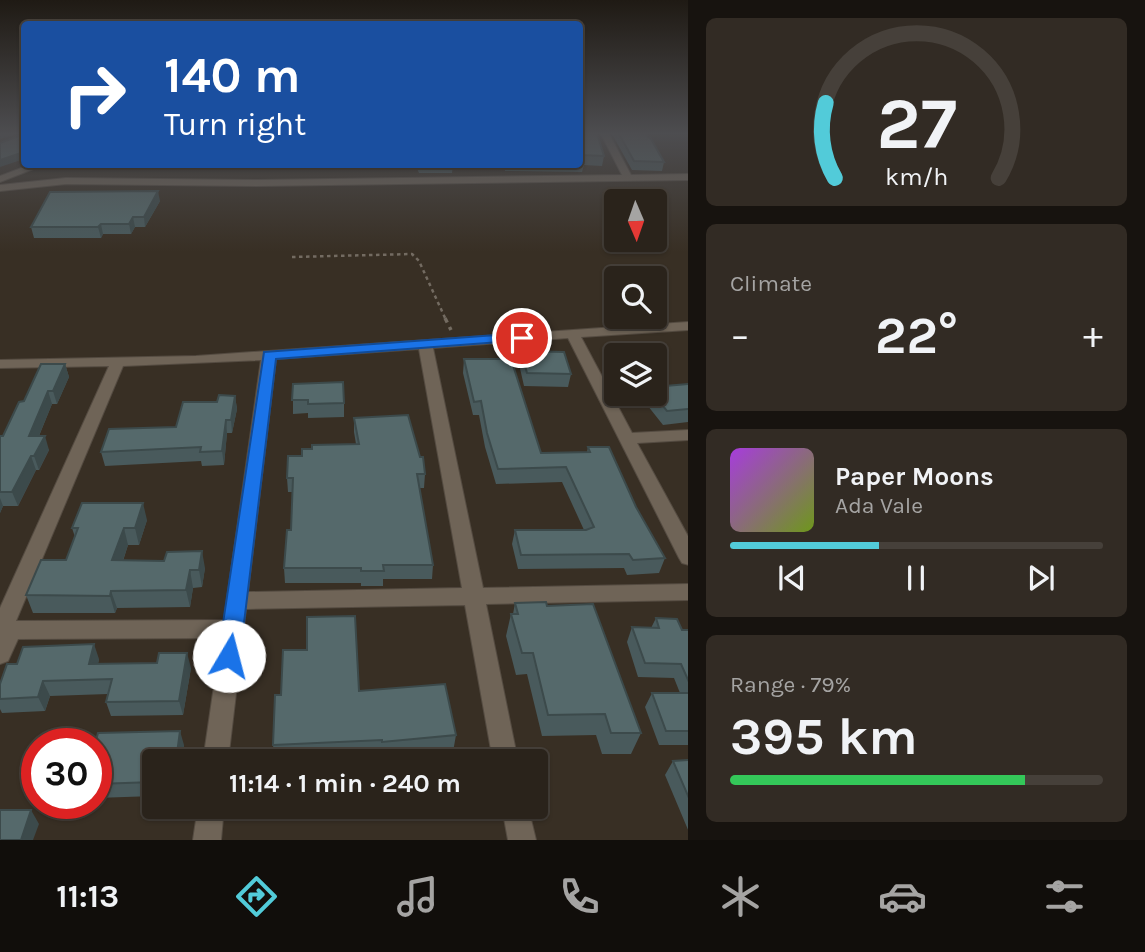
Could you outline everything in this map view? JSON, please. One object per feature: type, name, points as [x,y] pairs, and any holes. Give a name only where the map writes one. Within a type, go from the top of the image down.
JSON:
[{"type":"street","points":[[545,173],[547,179]]},
{"type":"street","points":[[626,173],[628,178]]},
{"type":"street","points":[[0,188],[66,181],[245,183],[688,177]]},
{"type":"street","points":[[0,364],[117,363],[269,355],[688,326]]},
{"type":"street","points":[[572,334],[688,558]]},
{"type":"street","points":[[425,344],[504,749]]},
{"type":"street","points":[[217,749],[269,355]]},
{"type":"street","points":[[0,654],[4,630],[117,363]]},
{"type":"street","points":[[625,438],[688,435]]},
{"type":"street","points":[[237,601],[688,592]]},
{"type":"street","points":[[4,630],[232,629]]},
{"type":"street","points":[[207,840],[210,819]]},
{"type":"street","points":[[518,819],[522,840]]},
{"type":"path","points":[[292,257],[412,254],[419,261],[456,342]]},
{"type":"building","points":[[158,191],[144,217],[133,217],[129,224],[31,227],[50,192]]},
{"type":"building","points":[[521,351],[564,352],[571,374],[527,373]]},
{"type":"building","points":[[464,359],[511,359],[541,453],[590,452],[588,447],[609,447],[636,507],[665,558],[633,560],[629,554],[521,555],[515,530],[586,530],[594,527],[566,467],[498,469],[481,401],[474,402]]},
{"type":"building","points":[[41,364],[65,364],[53,391],[48,391],[29,436],[45,436],[12,492],[0,492],[0,436],[3,436],[19,402],[24,401]]},
{"type":"building","points":[[343,382],[344,403],[308,404],[308,400],[292,400],[293,384]]},
{"type":"building","points":[[688,384],[688,409],[667,411],[663,406],[667,406],[667,386]]},
{"type":"building","points":[[219,395],[235,396],[231,420],[226,420],[222,451],[200,452],[201,447],[101,452],[109,429],[176,427],[183,402],[217,402]]},
{"type":"building","points":[[408,415],[420,457],[423,457],[425,474],[417,474],[433,565],[383,565],[384,571],[361,571],[361,568],[284,568],[287,530],[291,530],[293,478],[287,478],[288,456],[302,456],[302,449],[312,449],[312,445],[359,444],[354,418]]},
{"type":"building","points":[[82,503],[143,503],[135,528],[124,528],[112,560],[164,561],[167,552],[202,551],[199,570],[190,570],[186,590],[111,591],[110,596],[26,595],[41,560],[66,560],[78,528],[72,528]]},
{"type":"building","points":[[546,602],[547,606],[593,604],[641,733],[611,733],[605,714],[548,715],[533,653],[522,653],[511,614],[518,614],[515,603]]},
{"type":"building","points":[[355,616],[359,691],[445,684],[456,735],[382,742],[273,745],[275,695],[281,695],[283,650],[307,650],[307,617]]},
{"type":"building","points":[[656,618],[677,619],[682,630],[688,630],[688,680],[681,664],[645,663],[632,627],[659,628]]},
{"type":"building","points":[[94,644],[89,664],[157,663],[159,653],[187,653],[179,701],[106,702],[112,679],[43,681],[38,697],[0,699],[0,684],[7,664],[17,664],[23,647]]},
{"type":"building","points":[[652,693],[688,693],[688,731],[666,731]]},
{"type":"building","points":[[180,731],[178,749],[142,749],[142,782],[112,783],[112,733]]},
{"type":"building","points":[[688,760],[688,796],[673,761]]},
{"type":"building","points":[[0,810],[21,810],[21,819],[28,819],[21,840],[0,840]]},
{"type":"route","points":[[229,656],[269,355],[522,338]]}]
